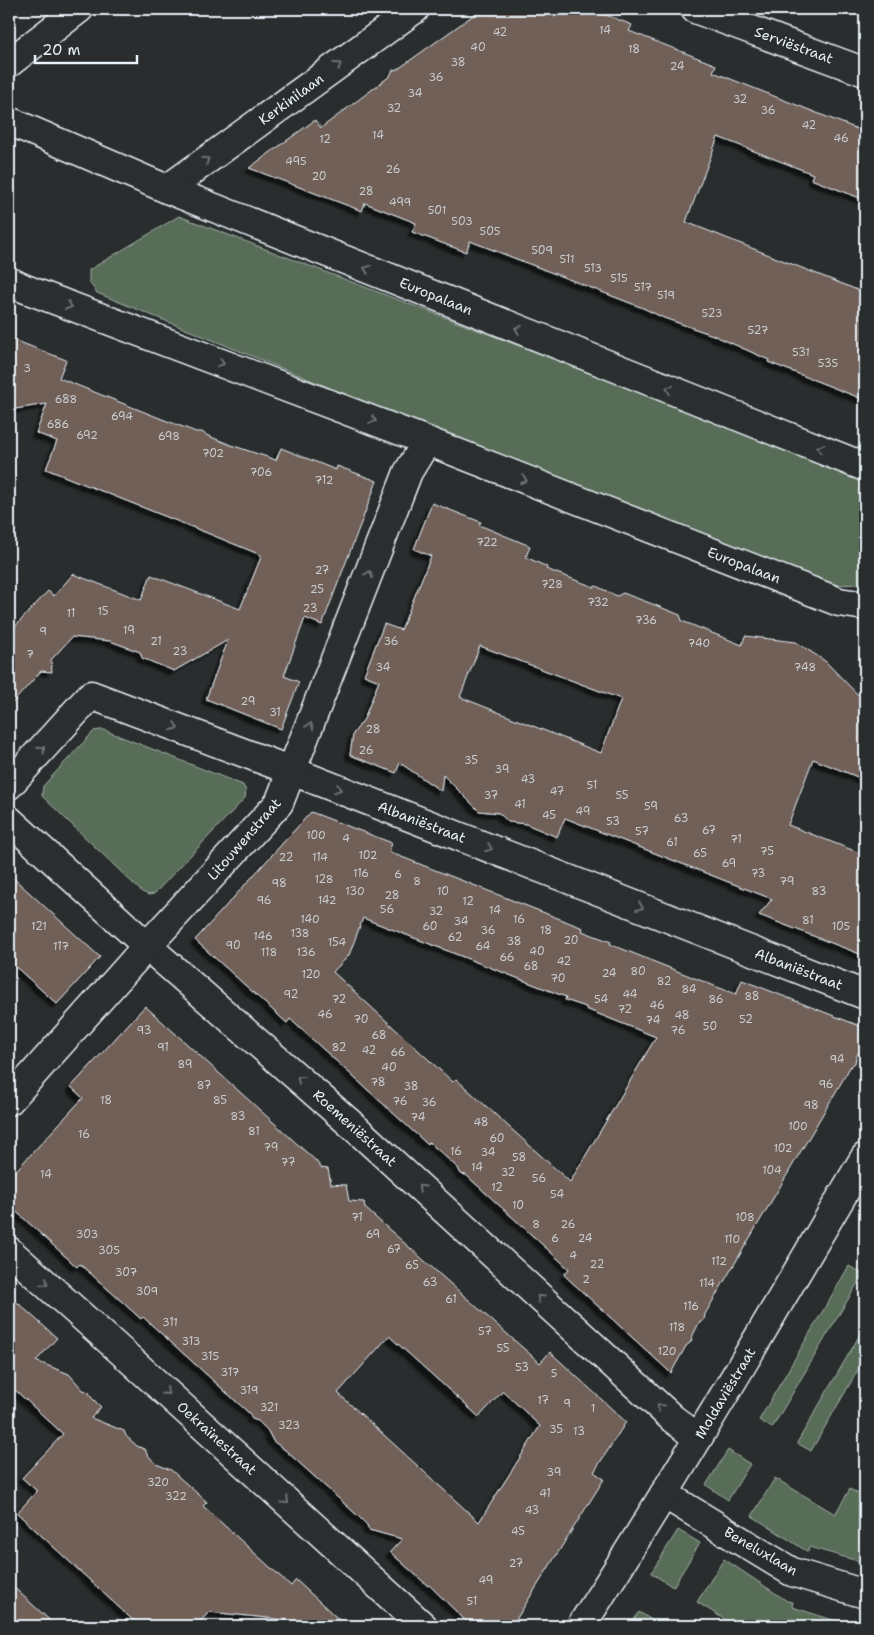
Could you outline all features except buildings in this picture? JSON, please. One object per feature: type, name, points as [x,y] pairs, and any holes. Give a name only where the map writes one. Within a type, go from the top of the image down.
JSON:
[{"type":"street","points":[[9,63],[79,9]]},
{"type":"street","name":"Kerkinilaan","points":[[167,189],[415,9]]},
{"type":"street","name":"Serviëstraat","points":[[695,9],[865,72]]},
{"type":"street","name":"Europalaan","points":[[9,121],[167,189],[865,467]]},
{"type":"street","name":"Europalaan","points":[[14,288],[427,441],[840,602],[865,606]]},
{"type":"street","name":"Litouwenstraat","points":[[9,1101],[279,803],[408,472],[427,441]]},
{"type":"street","name":"Albaniëstraat","points":[[9,785],[91,695],[292,771],[865,995]]},
{"type":"street","name":"Roemeniëstraat","points":[[9,820],[148,946],[353,1126],[672,1419],[698,1438]]},
{"type":"street","name":"Moldaviëstraat","points":[[581,1626],[698,1438],[865,1157]]},
{"type":"street","name":"Oekraïnestraat","points":[[9,1251],[423,1626]]},
{"type":"street","name":"Beneluxlaan","points":[[664,1494],[792,1572],[865,1594]]},
{"type":"green space","points":[[179,216],[598,376],[682,406],[856,477],[865,483],[865,582],[860,584],[832,585],[642,515],[97,293],[89,282],[89,270]]},
{"type":"green space","points":[[104,730],[243,785],[246,791],[245,798],[154,894],[149,895],[142,892],[42,796],[43,786],[94,731]]},
{"type":"green space","points":[[849,1266],[863,1274],[772,1428],[759,1420]]},
{"type":"green space","points":[[865,1326],[865,1358],[811,1451],[797,1443]]},
{"type":"green space","points":[[728,1450],[750,1464],[728,1500],[706,1485]]},
{"type":"green space","points":[[775,1478],[835,1514],[850,1489],[865,1498],[865,1563],[809,1547],[808,1552],[752,1516]]},
{"type":"green space","points":[[678,1530],[700,1543],[673,1587],[651,1573]]},
{"type":"green space","points":[[724,1559],[787,1601],[793,1602],[792,1607],[852,1626],[735,1626],[697,1602]]},
{"type":"green space","points":[[639,1612],[652,1620],[648,1626],[630,1626]]}]
